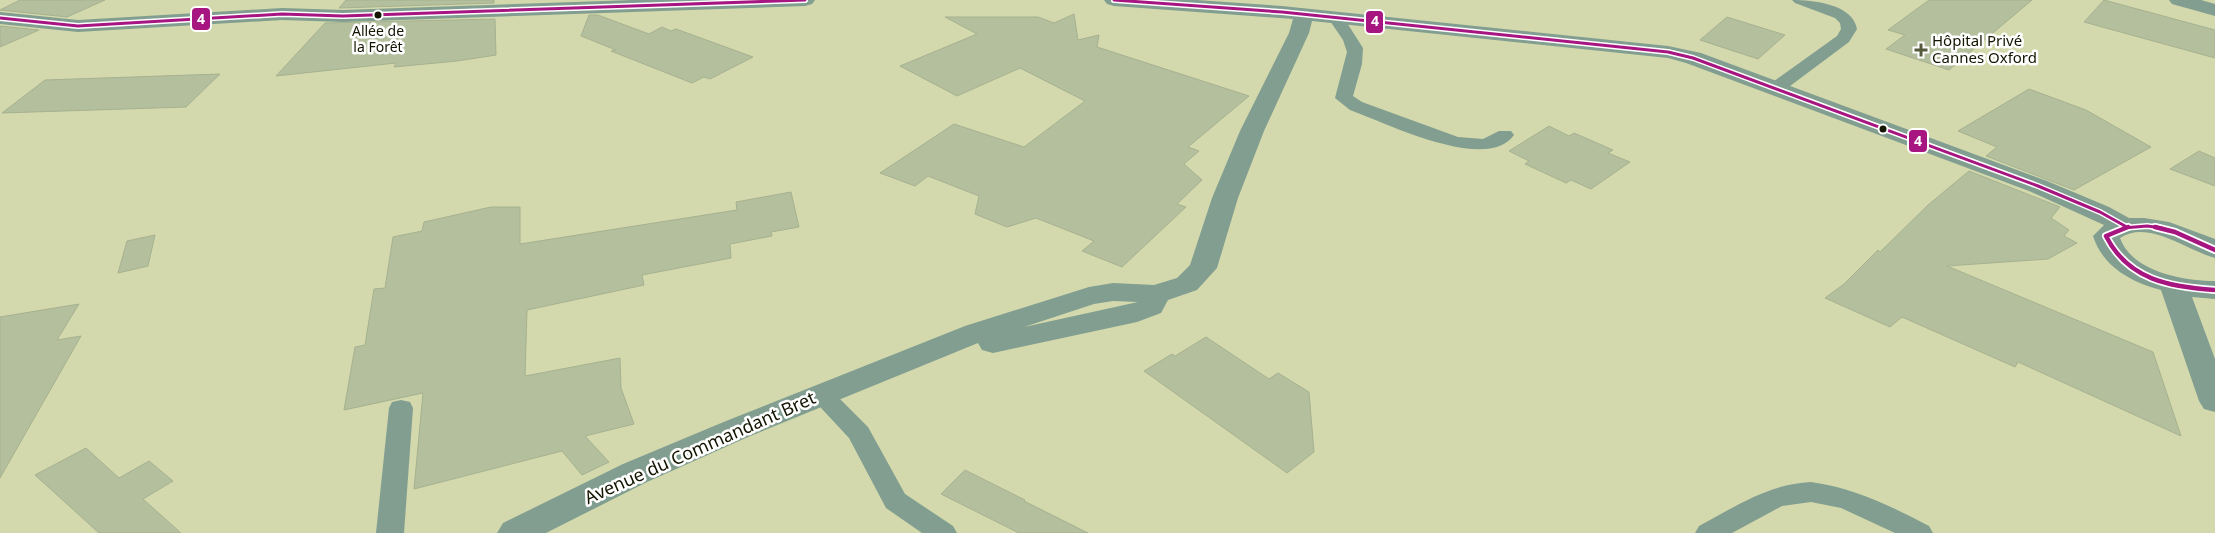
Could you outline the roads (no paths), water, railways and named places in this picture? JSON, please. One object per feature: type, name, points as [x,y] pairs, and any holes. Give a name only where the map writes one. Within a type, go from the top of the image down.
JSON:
[{"type":"street","points":[[174,21],[195,14],[219,0]]},
{"type":"street","points":[[236,0],[282,14]]},
{"type":"street","points":[[282,14],[296,0]]},
{"type":"street","points":[[0,18],[78,26],[282,14],[343,16],[805,0]]},
{"type":"street","points":[[1114,0],[1290,9],[1336,18],[1668,52],[1693,58],[1776,88],[2038,186],[2100,212],[2125,226]]},
{"type":"street","points":[[2179,0],[2215,10]]},
{"type":"street","name":"Avenue du Commandant Bret","points":[[515,533],[636,473],[821,395],[888,369],[1006,340],[1137,313],[1151,307],[1156,294],[1187,284],[1203,268],[1225,198],[1256,123],[1299,33],[1290,9]]},
{"type":"street","points":[[2215,250],[2184,235],[2163,229],[2125,226],[2112,229],[2106,236],[2107,245],[2115,256],[2130,267],[2173,285],[2215,290]]},
{"type":"street","points":[[2173,285],[2215,401]]},
{"type":"lane","points":[[1776,88],[1843,39],[1849,29],[1848,22],[1840,15],[1800,0]]},
{"type":"lane","points":[[1336,18],[1355,48],[1356,57],[1346,83],[1344,98],[1356,106],[1455,142],[1486,145],[1505,135]]},
{"type":"lane","points":[[821,395],[859,433],[895,501],[942,533]]},
{"type":"lane","points":[[390,533],[402,408]]},
{"type":"lane","points":[[1709,533],[1774,498],[1793,493],[1810,492],[1835,497],[1866,507],[1919,533]]},
{"type":"place","name":"Allée de la Forêt","points":[[378,15]]},
{"type":"place","name":"Hôpital Privé Cannes Oxford","points":[[1921,50]]}]
